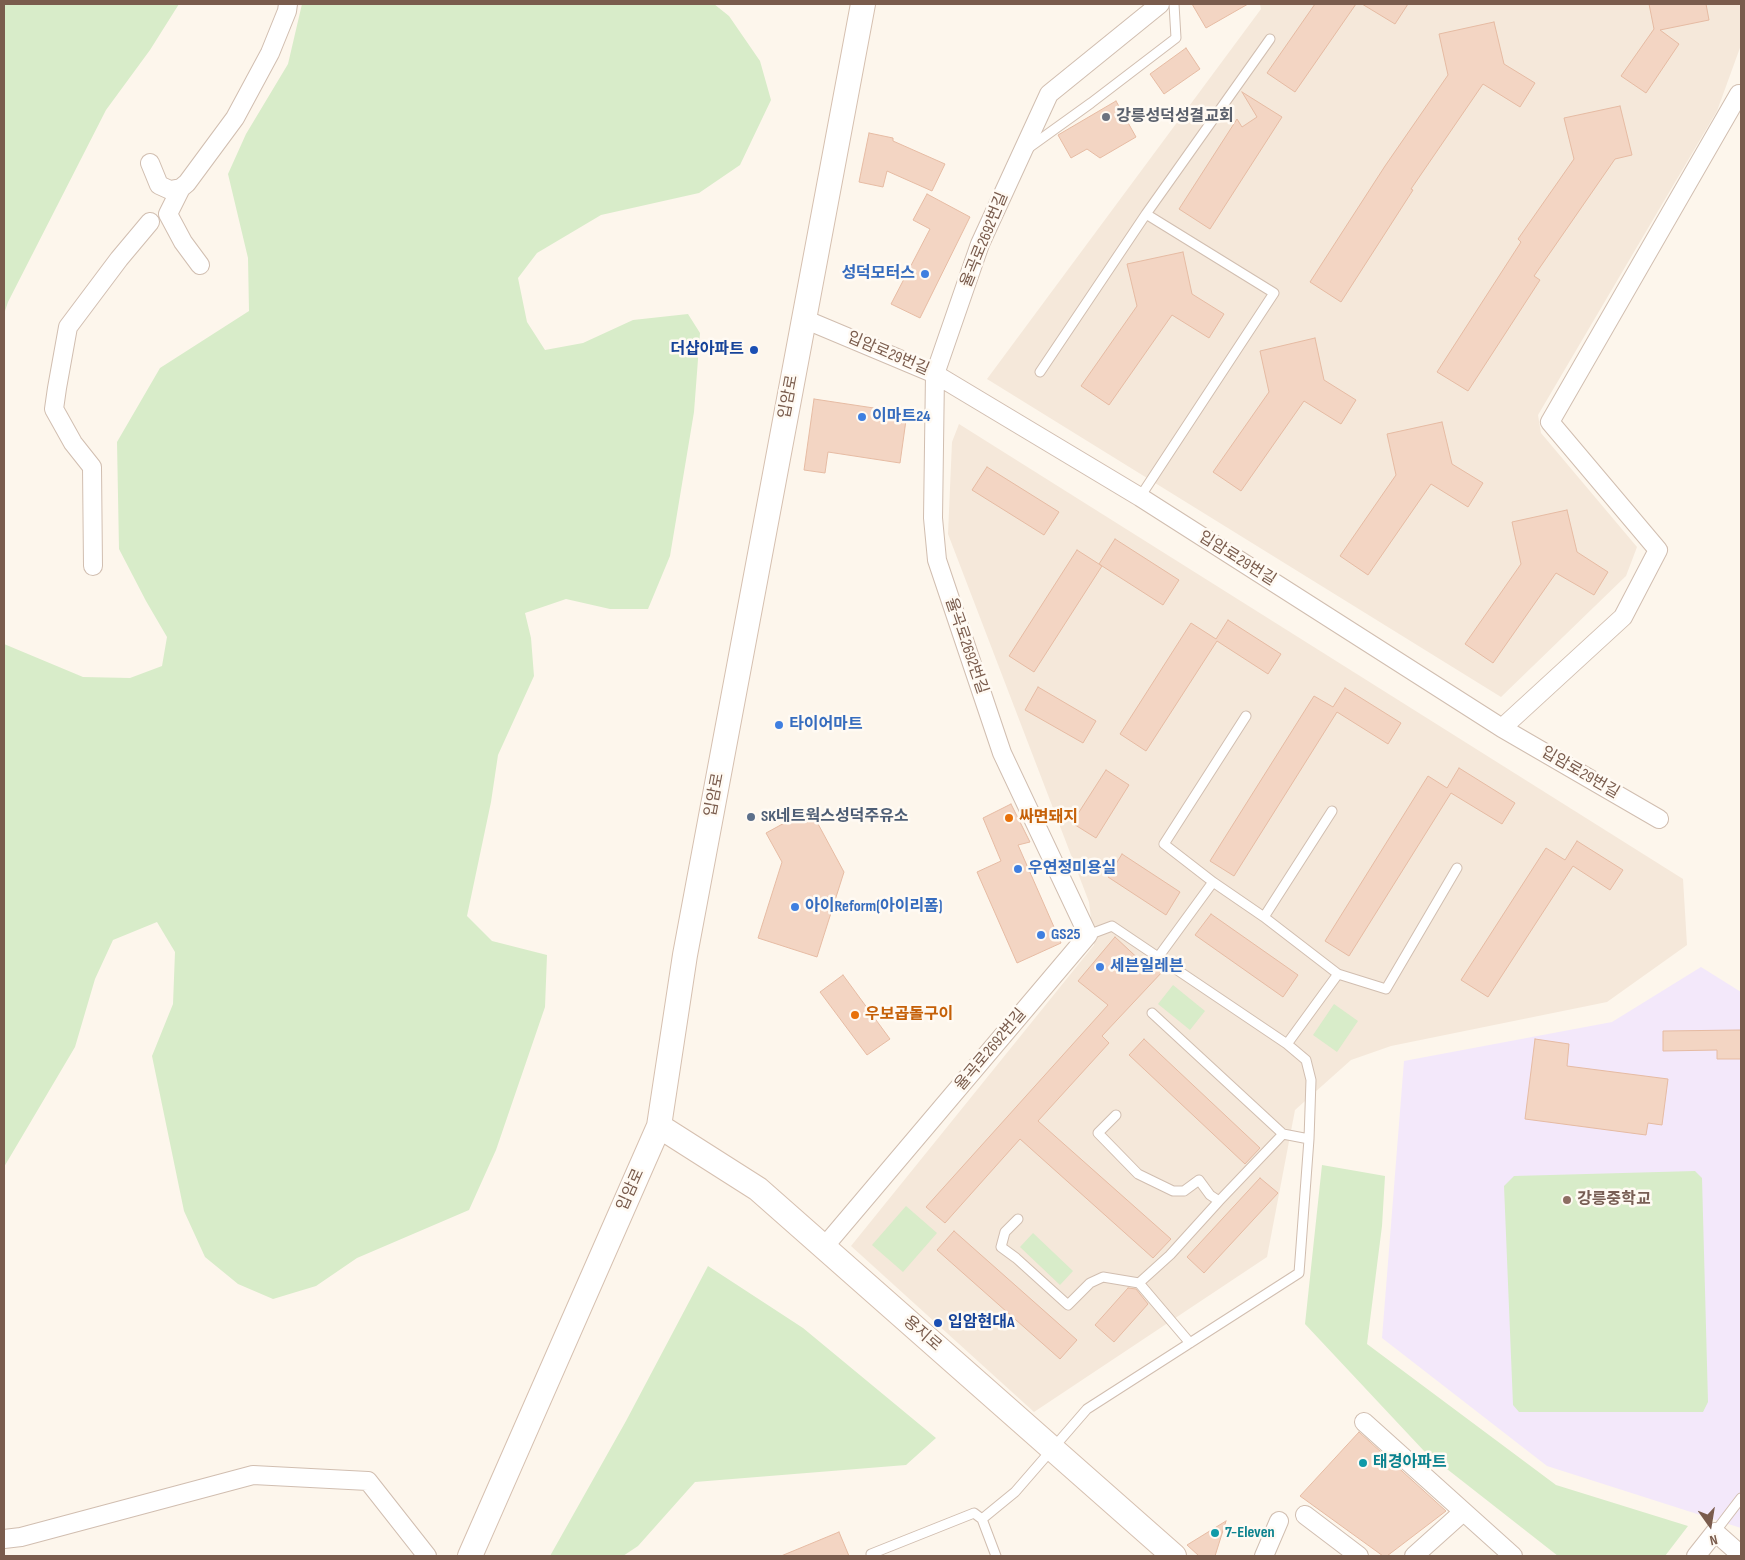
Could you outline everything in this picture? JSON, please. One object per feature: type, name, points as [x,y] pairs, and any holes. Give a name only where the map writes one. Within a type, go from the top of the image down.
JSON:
[{"type":"street","points":[[150,163],[159,185],[170,190],[181,188],[188,183],[235,118],[270,53],[288,4]]},
{"type":"street","name":"입암로","points":[[470,1556],[659,1126],[685,955],[863,4]]},
{"type":"street","name":"율곡로2692번길","points":[[824,1247],[1088,935],[1002,753],[937,560],[933,518],[935,374],[980,244],[1050,94],[1160,4]]},
{"type":"street","points":[[1502,728],[1623,617],[1658,550],[1550,422],[1741,93]]},
{"type":"street","points":[[93,566],[92,468],[73,443],[54,409],[68,327],[145,222],[168,214],[181,188]]},
{"type":"street","points":[[168,214],[183,242],[200,265]]},
{"type":"street","name":"입암로29번길","points":[[804,319],[935,374],[1140,497],[1502,728],[1659,819]]},
{"type":"street","name":"용지로","points":[[659,1126],[758,1189],[1052,1448],[1164,1553]]},
{"type":"street","points":[[1364,1422],[1513,1556]]},
{"type":"street","points":[[4,1539],[21,1537],[253,1475],[368,1481],[427,1556]]},
{"type":"street","points":[[1414,1556],[1463,1512]]},
{"type":"street","points":[[1305,1514],[1359,1556]]},
{"type":"street","points":[[1264,1556],[1279,1522]]},
{"type":"street","points":[[1696,1556],[1715,1532],[1741,1555]]},
{"type":"lane","points":[[1022,153],[1176,38],[1174,4]]},
{"type":"lane","points":[[1040,372],[1146,214],[1270,39]]},
{"type":"lane","points":[[1140,497],[1274,293],[1146,214]]},
{"type":"lane","points":[[1246,716],[1164,844],[1338,974],[1386,989],[1457,868]]},
{"type":"lane","points":[[1264,917],[1332,811]]},
{"type":"lane","points":[[1159,956],[1213,882]]},
{"type":"lane","points":[[982,1518],[1015,1492],[1087,1409],[1299,1273],[1309,1138],[1311,1080],[1306,1060],[1287,1044],[1112,926],[1088,935]]},
{"type":"lane","points":[[1287,1044],[1338,974]]},
{"type":"lane","points":[[1152,1013],[1283,1134],[1309,1138]]},
{"type":"lane","points":[[1116,1115],[1098,1133],[1138,1174],[1173,1190],[1184,1191],[1200,1180],[1210,1195],[1219,1201]]},
{"type":"lane","points":[[1139,1283],[1170,1255],[1283,1134]]},
{"type":"lane","points":[[1018,1219],[1005,1232],[1001,1247],[1016,1258],[1068,1306],[1090,1283],[1103,1277],[1139,1283],[1190,1343]]},
{"type":"lane","points":[[1715,1532],[1741,1498]]},
{"type":"lane","points":[[872,1556],[871,1554],[974,1512],[982,1518],[996,1556]]},
{"type":"shaded area","points":[[1260,4],[1741,4],[1741,45],[1717,111],[1538,415],[1541,433],[1637,547],[1626,576],[1501,697],[987,379],[1261,9]]},
{"type":"shaded area","points":[[959,424],[1683,879],[1687,945],[1607,1002],[1391,1046],[1351,1060],[1295,1110],[1267,1257],[1034,1412],[851,1246],[1094,945],[1089,902],[948,534],[952,442]]},
{"type":"shaded area","name":"강릉중학교","points":[[1701,967],[1741,992],[1741,1528],[1547,1466],[1382,1338],[1404,1061],[1612,1022]]},
{"type":"green space","points":[[4,4],[179,4],[150,50],[106,110],[8,302],[4,314]]},
{"type":"green space","points":[[302,4],[714,4],[729,16],[760,61],[771,100],[740,165],[699,193],[601,215],[537,253],[518,278],[527,322],[545,350],[583,343],[633,320],[688,314],[700,333],[694,412],[670,556],[648,609],[610,609],[566,599],[525,613],[531,638],[534,676],[498,755],[491,802],[467,916],[492,941],[547,955],[545,1007],[496,1150],[469,1210],[357,1258],[316,1286],[273,1299],[238,1284],[205,1257],[184,1211],[152,1056],[173,1004],[175,952],[157,922],[113,940],[95,979],[75,1047],[4,1167],[4,644],[83,677],[130,678],[162,666],[167,637],[119,549],[117,442],[160,368],[249,311],[248,258],[228,174],[246,134],[288,64]]},
{"type":"green space","points":[[1173,985],[1205,1011],[1190,1030],[1158,1004]]},
{"type":"green space","points":[[1334,1004],[1358,1021],[1337,1052],[1313,1035]]},
{"type":"green space","points":[[1322,1165],[1385,1176],[1382,1226],[1367,1344],[1556,1485],[1688,1526],[1665,1556],[1558,1556],[1424,1451],[1305,1324]]},
{"type":"green space","points":[[1695,1171],[1702,1178],[1708,1402],[1703,1412],[1519,1412],[1513,1405],[1504,1186],[1514,1176]]},
{"type":"green space","points":[[906,1206],[937,1233],[903,1272],[872,1245]]},
{"type":"green space","points":[[1033,1233],[1073,1271],[1060,1285],[1020,1247]]},
{"type":"green space","points":[[708,1266],[803,1328],[936,1438],[906,1465],[695,1482],[638,1546],[623,1556],[550,1556],[626,1421]]},
{"type":"building","points":[[1192,4],[1248,4],[1206,28]]},
{"type":"building","points":[[1315,4],[1356,4],[1295,92],[1267,73]]},
{"type":"building","points":[[1362,4],[1408,4],[1395,24]]},
{"type":"building","points":[[1649,4],[1706,4],[1709,20],[1660,30],[1679,44],[1646,93],[1621,76],[1654,29]]},
{"type":"building","points":[[1494,22],[1504,64],[1535,83],[1520,107],[1483,84],[1411,189],[1413,190],[1341,302],[1310,282],[1385,166],[1448,75],[1439,34]]},
{"type":"building","points":[[1186,48],[1200,69],[1164,94],[1150,74]]},
{"type":"building","points":[[1242,92],[1282,117],[1210,229],[1179,209],[1237,119],[1242,127],[1257,117]]},
{"type":"building","name":"강릉성덕성결교회","points":[[1116,101],[1136,137],[1100,158],[1087,149],[1071,158],[1058,135]]},
{"type":"building","points":[[1620,106],[1632,155],[1615,159],[1534,276],[1540,280],[1468,391],[1437,372],[1521,242],[1518,239],[1574,159],[1564,118]]},
{"type":"building","points":[[869,133],[893,138],[893,141],[945,164],[932,191],[887,171],[883,187],[859,182]]},
{"type":"building","points":[[927,194],[970,217],[920,318],[891,304],[930,229],[913,220]]},
{"type":"building","points":[[1183,252],[1192,294],[1224,314],[1209,338],[1172,315],[1109,405],[1081,386],[1137,306],[1127,264]]},
{"type":"building","points":[[1315,338],[1324,380],[1356,400],[1341,424],[1304,401],[1241,491],[1213,472],[1269,392],[1260,351]]},
{"type":"building","points":[[814,399],[907,413],[900,463],[828,452],[825,473],[804,470]]},
{"type":"building","points":[[1442,422],[1452,464],[1483,483],[1468,507],[1431,484],[1368,575],[1340,556],[1396,475],[1387,434]]},
{"type":"building","points":[[987,467],[1059,512],[1044,535],[972,490]]},
{"type":"building","points":[[1567,510],[1577,552],[1608,572],[1594,595],[1556,573],[1493,663],[1465,644],[1521,564],[1512,522]]},
{"type":"building","points":[[1115,539],[1179,580],[1163,605],[1099,564]]},
{"type":"building","points":[[1077,550],[1102,566],[1034,672],[1009,656]]},
{"type":"building","points":[[1228,620],[1281,654],[1268,674],[1217,641],[1146,751],[1120,734],[1191,623],[1216,639]]},
{"type":"building","points":[[1038,687],[1096,721],[1083,743],[1025,710]]},
{"type":"building","points":[[1345,688],[1401,723],[1388,744],[1337,712],[1234,876],[1210,861],[1314,696],[1333,707]]},
{"type":"building","points":[[1459,768],[1515,803],[1502,824],[1451,793],[1349,956],[1325,941],[1428,776],[1447,788]]},
{"type":"building","points":[[1106,770],[1129,785],[1096,838],[1072,823]]},
{"type":"building","points":[[1011,804],[1030,842],[1018,845],[1061,943],[1017,963],[977,872],[1001,861],[983,818]]},
{"type":"building","points":[[810,809],[844,872],[817,957],[758,938],[782,862],[766,833]]},
{"type":"building","points":[[1577,841],[1623,870],[1610,890],[1573,866],[1488,997],[1461,980],[1546,848],[1565,860]]},
{"type":"building","points":[[1122,854],[1180,892],[1166,915],[1108,877]]},
{"type":"building","points":[[1211,914],[1298,975],[1283,997],[1195,935]]},
{"type":"building","points":[[1115,937],[1144,964],[1163,971],[1102,1036],[1109,1043],[1038,1121],[1171,1239],[1153,1258],[1020,1139],[945,1223],[926,1207],[1108,1005],[1078,981]]},
{"type":"building","name":"우보곱돌구이","points":[[843,975],[890,1039],[867,1055],[820,992]]},
{"type":"building","points":[[1741,1030],[1741,1059],[1717,1059],[1717,1050],[1663,1051],[1663,1031]]},
{"type":"building","points":[[1144,1039],[1260,1148],[1245,1164],[1129,1055]]},
{"type":"building","points":[[1535,1039],[1569,1044],[1567,1066],[1668,1079],[1662,1125],[1648,1123],[1646,1135],[1525,1119]]},
{"type":"building","points":[[1260,1178],[1278,1193],[1204,1273],[1187,1257]]},
{"type":"building","points":[[954,1231],[1077,1340],[1060,1359],[937,1250]]},
{"type":"building","points":[[1128,1288],[1136,1289],[1148,1304],[1114,1342],[1095,1325]]},
{"type":"building","name":"태경아파트","points":[[1359,1432],[1446,1511],[1387,1556],[1383,1556],[1300,1496]]},
{"type":"building","name":"7-Eleven","points":[[1226,1521],[1215,1556],[1199,1556],[1187,1545]]},
{"type":"building","points":[[839,1532],[849,1556],[781,1556]]},
{"type":"place","name":"강릉성덕성결교회","points":[[1106,117]]},
{"type":"place","name":"성덕모터스","points":[[925,274]]},
{"type":"place","name":"더샵아파트","points":[[754,350]]},
{"type":"place","name":"이마트24","points":[[862,417]]},
{"type":"place","name":"타이어마트","points":[[779,725]]},
{"type":"place","name":"SK네트웍스성덕주유소","points":[[751,817]]},
{"type":"place","name":"싸면돼지","points":[[1009,818]]},
{"type":"place","name":"우연정미용실","points":[[1018,869]]},
{"type":"place","name":"아이Reform(아이리폼)","points":[[795,907]]},
{"type":"place","name":"GS25","points":[[1041,935]]},
{"type":"place","name":"세븐일레븐","points":[[1100,967]]},
{"type":"place","name":"우보곱돌구이","points":[[855,1015]]},
{"type":"place","name":"강릉중학교","points":[[1567,1200]]},
{"type":"place","name":"입암현대A","points":[[938,1323]]},
{"type":"place","name":"태경아파트","points":[[1363,1463]]},
{"type":"place","name":"7-Eleven","points":[[1215,1533]]}]
